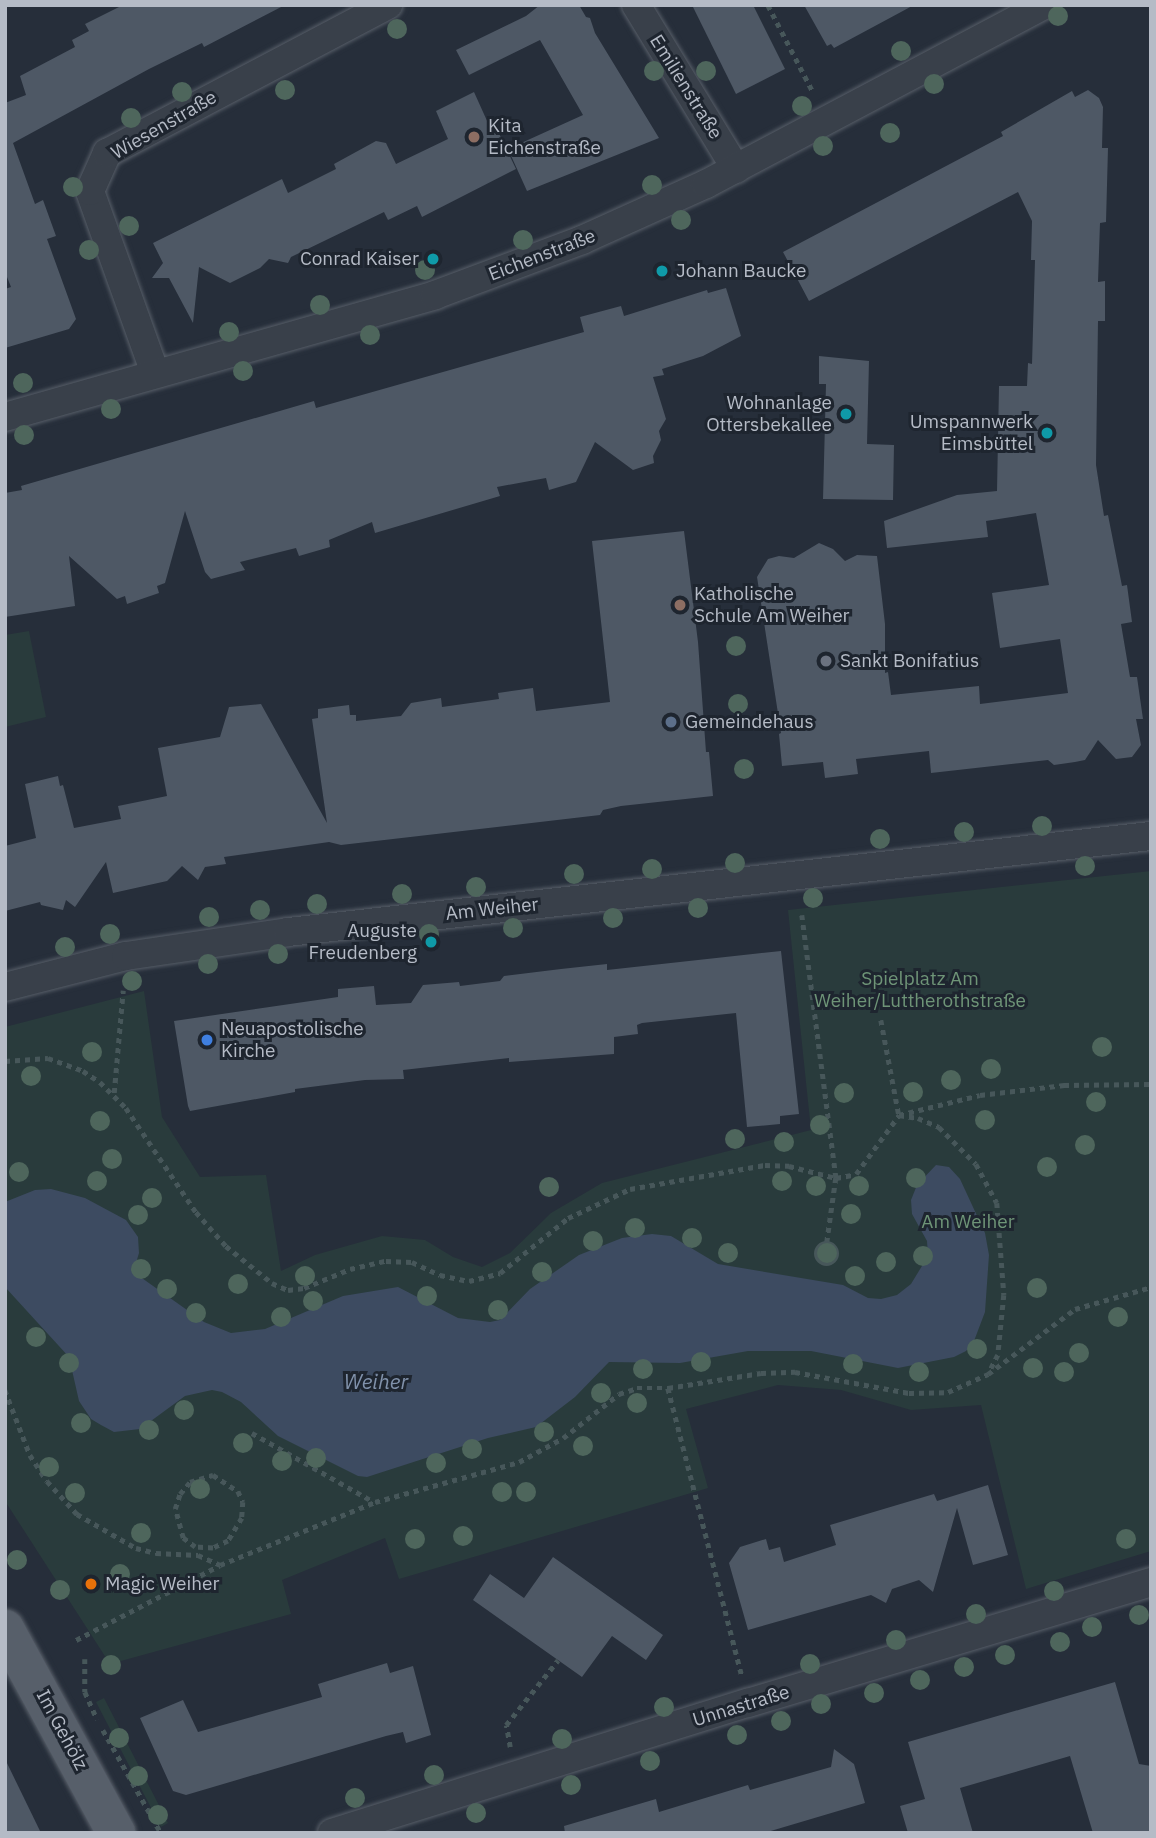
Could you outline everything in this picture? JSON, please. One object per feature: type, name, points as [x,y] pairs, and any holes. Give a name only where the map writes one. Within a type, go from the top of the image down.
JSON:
[{"type":"main road","name":"Im Gehölz","points":[[5,1629],[29,1668],[116,1833]]},
{"type":"street","name":"Wiesenstraße","points":[[155,373],[90,191],[107,153],[388,5]]},
{"type":"street","name":"Emilienstraße","points":[[636,5],[736,169]]},
{"type":"street","name":"Eichenstraße","points":[[5,417],[435,295],[582,240],[736,169],[1044,5]]},
{"type":"street","name":"Am Weiher","points":[[5,987],[126,956],[288,932],[1151,836]]},
{"type":"street","name":"Unnastraße","points":[[332,1833],[748,1703],[1151,1583]]},
{"type":"path","points":[[768,5],[812,90]]},
{"type":"path","points":[[802,915],[836,1178],[827,1242]]},
{"type":"path","points":[[114,1094],[123,990]]},
{"type":"path","points":[[881,1020],[899,1115]]},
{"type":"path","points":[[5,1061],[48,1058],[83,1071],[114,1094],[197,1212],[226,1246],[272,1283],[288,1290],[304,1288],[350,1269],[386,1261],[412,1262],[440,1275],[469,1281],[500,1273],[568,1218],[630,1189],[765,1165],[789,1166],[836,1178],[856,1174],[899,1115],[980,1095],[1064,1085],[1151,1084]]},
{"type":"path","points":[[899,1115],[918,1118],[939,1126],[976,1164],[997,1203],[1004,1295],[998,1355],[988,1374]]},
{"type":"path","points":[[827,1242],[834,1244],[838,1255],[829,1265],[819,1261],[816,1255],[817,1248],[827,1242]]},
{"type":"path","points":[[76,1640],[220,1565],[374,1502],[519,1462],[563,1438],[619,1394],[637,1388],[668,1388],[761,1373],[795,1372],[909,1393],[948,1392],[988,1374],[1075,1309],[1151,1287]]},
{"type":"path","points":[[668,1388],[742,1678]]},
{"type":"path","points":[[5,1390],[30,1455],[47,1481],[77,1514],[136,1548],[156,1553],[198,1555],[220,1565]]},
{"type":"path","points":[[252,1433],[374,1502]]},
{"type":"path","points":[[195,1547],[212,1548],[228,1541],[243,1518],[243,1503],[238,1491],[213,1475],[190,1482],[180,1494],[175,1509],[183,1538],[195,1547],[198,1555]]},
{"type":"path","points":[[85,1660],[85,1692],[97,1719],[161,1833]]},
{"type":"path","points":[[510,1747],[506,1725],[558,1660]]},
{"type":"green space","points":[[29,631],[46,717],[5,727],[5,635]]},
{"type":"green space","name":"Am Weiher","points":[[1151,871],[1151,1551],[1026,1589],[981,1405],[911,1410],[841,1390],[778,1385],[686,1409],[708,1488],[399,1579],[385,1538],[282,1580],[291,1614],[110,1664],[5,1501],[5,1027],[144,991],[162,1117],[200,1177],[266,1175],[281,1271],[315,1255],[382,1236],[425,1240],[453,1257],[482,1267],[510,1253],[551,1213],[602,1183],[811,1130],[788,910]]},
{"type":"green space","points":[[104,1698],[168,1823],[161,1827],[96,1702]]},
{"type":"water","name":"Weiher","points":[[936,1165],[949,1167],[960,1179],[985,1233],[989,1255],[985,1312],[974,1341],[966,1351],[954,1357],[898,1368],[811,1351],[748,1351],[680,1363],[609,1362],[575,1397],[536,1427],[488,1438],[367,1477],[358,1476],[278,1436],[241,1402],[212,1390],[185,1396],[140,1429],[114,1432],[91,1419],[79,1401],[69,1357],[5,1287],[5,1202],[35,1190],[51,1189],[85,1198],[126,1220],[138,1237],[139,1253],[136,1263],[139,1276],[204,1322],[231,1333],[265,1329],[343,1296],[398,1287],[458,1318],[490,1322],[500,1320],[530,1289],[579,1255],[622,1238],[652,1234],[671,1236],[718,1264],[843,1285],[868,1298],[881,1299],[897,1295],[911,1284],[928,1256],[927,1241],[912,1214],[911,1200],[917,1185]]},
{"type":"building","points":[[123,5],[285,5],[204,47],[202,43],[149,69],[13,143],[35,204],[43,200],[56,236],[47,239],[76,319],[69,329],[5,348],[5,289],[11,287],[5,272],[5,103],[26,95],[20,76],[75,47],[72,40],[89,31],[85,24]]},
{"type":"building","points":[[540,5],[579,5],[586,17],[590,18],[595,33],[659,138],[527,191],[508,149],[583,115],[540,40],[469,75],[456,50],[526,16]]},
{"type":"building","points":[[692,5],[753,5],[785,69],[736,94]]},
{"type":"building","points":[[804,5],[914,5],[834,48],[831,44],[827,46]]},
{"type":"building","points":[[1088,90],[1099,98],[1103,107],[1102,148],[1108,148],[1106,222],[1100,223],[1098,282],[1105,281],[1105,321],[1098,321],[1096,465],[1104,516],[1108,515],[1122,586],[1127,585],[1132,622],[1121,624],[1130,677],[1137,677],[1143,719],[1136,719],[1141,745],[1132,757],[1116,759],[1098,740],[1085,760],[1075,762],[1054,765],[1048,760],[931,773],[929,751],[856,759],[858,774],[825,778],[823,762],[782,766],[781,733],[757,577],[768,559],[779,556],[794,558],[819,543],[833,549],[845,561],[857,555],[877,556],[885,624],[885,673],[888,672],[891,695],[979,686],[980,704],[1068,693],[1060,639],[1000,648],[992,593],[1049,585],[1036,513],[986,521],[988,537],[887,548],[884,521],[957,495],[997,491],[999,386],[1027,386],[1028,363],[1032,364],[1035,260],[1031,260],[1032,221],[1018,192],[809,301],[783,252],[1003,136],[1001,132],[1072,91],[1075,97]]},
{"type":"building","points":[[474,92],[488,123],[493,121],[516,169],[422,217],[417,206],[388,220],[384,212],[291,257],[288,263],[269,259],[260,268],[230,283],[199,267],[193,323],[169,278],[152,278],[163,263],[153,243],[282,179],[288,193],[336,169],[334,164],[376,141],[386,143],[396,164],[448,139],[436,111]]},
{"type":"building","points":[[726,288],[741,336],[703,356],[662,369],[664,375],[653,377],[666,419],[659,431],[661,440],[653,456],[654,463],[633,470],[595,442],[576,482],[549,490],[546,478],[497,487],[500,496],[375,533],[372,522],[329,540],[330,547],[299,556],[296,548],[240,562],[245,570],[211,579],[205,572],[185,511],[165,583],[157,586],[159,593],[127,604],[125,596],[117,599],[69,556],[75,606],[5,617],[5,493],[22,490],[21,486],[314,401],[316,408],[584,332],[580,317],[621,306],[624,316],[707,290],[708,293]]},
{"type":"building","name":"Wohnanlage Ottersbekallee","points":[[819,356],[869,361],[867,444],[894,445],[893,500],[823,499],[826,384],[819,384]]},
{"type":"building","points":[[684,531],[698,642],[706,752],[709,752],[713,796],[621,806],[603,810],[600,815],[341,845],[329,842],[224,857],[226,864],[205,867],[198,880],[182,866],[167,881],[113,893],[106,862],[75,907],[66,900],[63,910],[41,905],[40,902],[5,911],[5,846],[36,838],[25,784],[58,776],[60,786],[63,785],[74,828],[121,819],[118,806],[167,796],[158,748],[220,737],[229,707],[261,704],[327,823],[312,719],[318,718],[318,709],[349,705],[350,715],[356,715],[356,721],[401,716],[411,703],[441,698],[442,707],[499,699],[498,693],[533,688],[536,711],[610,702],[592,541]]},
{"type":"building","points":[[781,951],[799,1114],[780,1116],[780,1124],[747,1127],[736,1013],[642,1023],[637,1025],[638,1034],[614,1037],[614,1054],[509,1062],[509,1058],[403,1070],[404,1079],[365,1080],[295,1089],[295,1092],[190,1111],[188,1106],[174,1021],[338,997],[338,989],[374,986],[376,1005],[411,1003],[423,985],[459,982],[460,986],[500,981],[504,976],[561,969],[607,964],[607,970]]},
{"type":"building","points":[[988,1485],[1008,1555],[973,1565],[957,1508],[933,1592],[919,1580],[892,1589],[886,1603],[871,1595],[748,1630],[729,1563],[740,1547],[766,1539],[769,1550],[780,1547],[784,1562],[836,1545],[830,1525],[934,1494],[937,1501]]},
{"type":"building","points":[[553,1557],[663,1635],[646,1660],[612,1636],[582,1677],[473,1600],[490,1574],[524,1598]]},
{"type":"building","points":[[387,1663],[390,1673],[413,1666],[431,1735],[406,1743],[403,1732],[386,1736],[186,1795],[173,1791],[140,1718],[183,1700],[198,1732],[322,1697],[318,1684]]},
{"type":"building","points":[[1115,1682],[1139,1764],[1151,1766],[1151,1833],[1093,1833],[1070,1756],[960,1788],[973,1833],[908,1833],[900,1806],[925,1799],[908,1742]]},
{"type":"building","points":[[834,1749],[854,1764],[865,1803],[764,1833],[565,1833],[564,1826],[656,1799],[659,1812],[748,1785],[750,1790],[831,1767]]},
{"type":"building","points":[[5,1759],[41,1833],[5,1833]]},
{"type":"place","name":"Kita Eichenstraße","points":[[474,137]]},
{"type":"place","name":"Conrad Kaiser","points":[[433,259]]},
{"type":"place","name":"Johann Baucke","points":[[662,271]]},
{"type":"place","name":"Wohnanlage Ottersbekallee","points":[[846,414]]},
{"type":"place","name":"Umspannwerk Eimsbüttel","points":[[1047,433]]},
{"type":"place","name":"Katholische Schule Am Weiher","points":[[680,605]]},
{"type":"place","name":"Sankt Bonifatius","points":[[826,661]]},
{"type":"place","name":"Gemeindehaus","points":[[671,722]]},
{"type":"place","name":"Auguste Freudenberg","points":[[431,942]]},
{"type":"place","name":"Neuapostolische Kirche","points":[[207,1040]]},
{"type":"place","name":"Magic Weiher","points":[[91,1584]]},
{"type":"park label","name":"Spielplatz Am Weiher/Luttherothstraße","points":[[920,990]]}]
